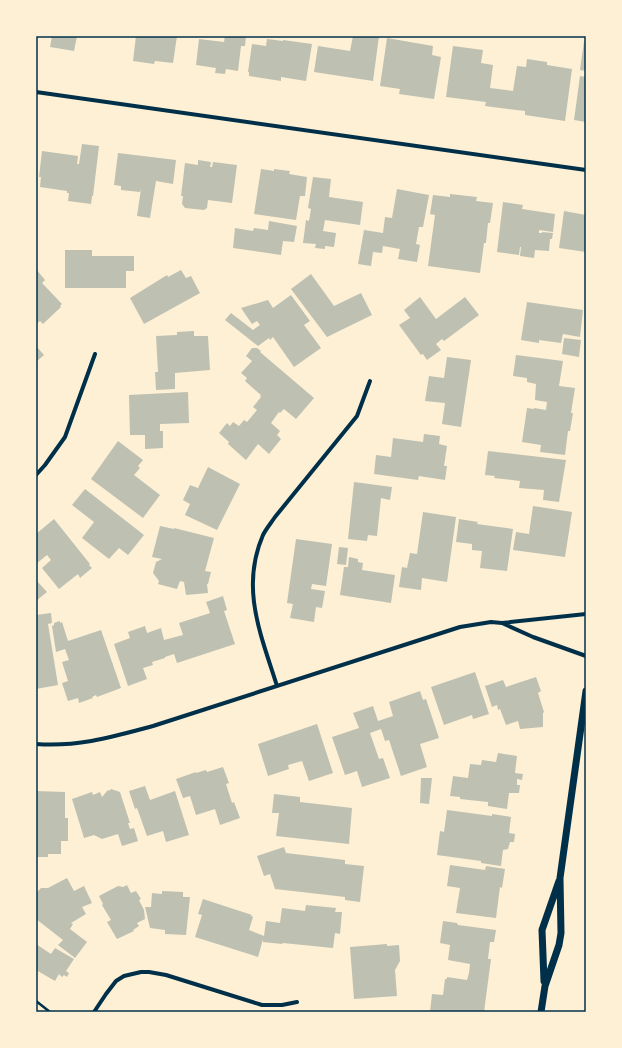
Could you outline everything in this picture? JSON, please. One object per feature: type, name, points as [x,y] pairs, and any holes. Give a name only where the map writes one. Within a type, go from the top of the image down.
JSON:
[{"type":"street","points":[[36,92],[586,170]]},
{"type":"street","points":[[36,475],[65,437],[95,354]]},
{"type":"street","points":[[277,686],[256,621],[253,604],[253,587],[257,553],[264,534],[275,517],[357,416],[370,381]]},
{"type":"street","points":[[36,744],[66,745],[108,739],[476,623],[502,623],[586,614]]},
{"type":"street","points":[[502,623],[533,637],[586,656]]},
{"type":"street","points":[[541,1012],[545,986],[562,933],[560,878],[586,691]]},
{"type":"street","points":[[545,986],[542,930],[560,878]]},
{"type":"street","points":[[94,1012],[116,981],[124,976],[141,972],[166,975],[262,1005],[282,1006],[297,1002]]},
{"type":"path","points":[[36,1001],[50,1012]]},
{"type":"building","points":[[52,36],[77,36],[74,51],[50,47]]},
{"type":"building","points":[[136,36],[177,36],[173,63],[155,61],[154,64],[133,61]]},
{"type":"building","points":[[225,36],[246,36],[245,46],[241,46],[238,71],[226,69],[225,74],[215,73],[216,68],[196,65],[199,39],[224,42]]},
{"type":"building","points":[[353,36],[379,36],[373,81],[314,72],[318,46],[350,51]]},
{"type":"building","points":[[387,38],[433,46],[432,55],[441,57],[434,99],[399,94],[400,89],[380,86]]},
{"type":"building","points":[[267,39],[312,44],[306,81],[281,77],[281,81],[249,76],[248,72],[252,44],[266,46]]},
{"type":"building","points":[[584,41],[586,41],[586,71],[580,70]]},
{"type":"building","points":[[453,46],[483,50],[481,63],[493,65],[490,88],[513,91],[517,66],[526,67],[527,59],[547,62],[547,65],[572,69],[565,121],[525,115],[525,111],[485,106],[486,102],[446,97]]},
{"type":"building","points":[[580,76],[586,77],[586,122],[574,120]]},
{"type":"building","points":[[82,144],[99,146],[91,204],[68,201],[69,193],[67,193],[67,191],[40,187],[41,177],[39,177],[42,151],[78,156],[77,164],[79,164]]},
{"type":"building","points":[[118,153],[176,160],[173,184],[156,181],[150,218],[137,216],[141,189],[140,192],[121,190],[121,186],[114,185]]},
{"type":"building","points":[[198,160],[211,162],[210,167],[212,167],[213,162],[237,165],[232,203],[208,200],[207,208],[204,210],[185,208],[182,204],[183,196],[181,196],[185,163],[198,165]]},
{"type":"building","points":[[261,169],[290,171],[289,174],[307,177],[305,196],[300,196],[296,220],[254,214]]},
{"type":"building","points":[[313,177],[331,179],[329,197],[363,202],[360,225],[325,220],[323,231],[336,233],[334,247],[325,246],[325,249],[315,248],[316,244],[303,243],[306,220],[309,221],[311,209],[308,208]]},
{"type":"building","points":[[397,189],[429,195],[423,227],[419,227],[416,244],[420,245],[417,262],[398,259],[400,249],[383,246],[382,253],[373,252],[371,266],[358,264],[364,230],[383,233],[385,217],[392,218]]},
{"type":"building","points":[[450,194],[477,197],[476,201],[493,203],[490,223],[488,223],[486,243],[484,243],[480,273],[428,266],[435,215],[430,214],[433,195],[450,197]]},
{"type":"building","points":[[503,202],[523,205],[522,209],[555,214],[553,232],[539,230],[539,233],[553,233],[552,239],[550,239],[549,251],[535,250],[534,258],[520,256],[521,247],[519,255],[497,252]]},
{"type":"building","points":[[564,211],[586,215],[586,252],[559,248]]},
{"type":"building","points":[[269,221],[297,226],[294,242],[283,241],[281,255],[233,248],[235,228],[253,231],[254,228],[268,230]]},
{"type":"building","points":[[65,250],[92,250],[92,256],[134,256],[134,271],[126,271],[126,288],[65,288]]},
{"type":"building","points":[[36,269],[45,280],[42,283],[62,304],[60,306],[61,307],[43,324],[40,321],[36,324]]},
{"type":"building","points":[[181,270],[186,278],[191,276],[200,293],[144,324],[130,298],[167,275],[168,277]]},
{"type":"building","points":[[311,274],[334,306],[361,293],[372,315],[327,337],[291,289]]},
{"type":"building","points":[[291,295],[310,321],[304,325],[321,348],[294,367],[273,337],[270,340],[269,338],[258,346],[225,320],[231,313],[253,330],[260,325],[257,321],[252,324],[241,308],[268,300],[273,308]]},
{"type":"building","points":[[420,297],[436,319],[465,297],[479,315],[444,341],[442,339],[436,344],[441,350],[427,360],[423,354],[421,355],[399,325],[410,318],[404,310]]},
{"type":"building","points":[[527,302],[583,310],[580,337],[563,334],[561,343],[539,340],[539,343],[521,340]]},
{"type":"building","points":[[194,331],[194,336],[208,336],[210,370],[175,373],[175,389],[156,390],[155,372],[158,372],[156,336],[177,335],[177,332]]},
{"type":"building","points":[[564,338],[581,340],[579,357],[562,354]]},
{"type":"building","points":[[36,346],[44,355],[36,362]]},
{"type":"building","points":[[252,348],[257,348],[261,351],[260,352],[314,398],[296,419],[284,409],[280,413],[279,412],[271,423],[280,431],[277,435],[281,439],[269,454],[258,444],[246,460],[228,444],[229,442],[219,433],[227,423],[230,426],[233,422],[239,426],[244,420],[247,422],[257,410],[253,407],[261,395],[245,381],[247,378],[241,373],[252,361],[246,356]]},
{"type":"building","points":[[516,355],[563,361],[559,386],[575,388],[571,413],[573,413],[570,431],[568,431],[565,455],[540,452],[541,445],[522,442],[527,408],[546,410],[547,402],[535,400],[536,384],[527,382],[527,378],[513,376]]},
{"type":"building","points":[[447,357],[471,360],[461,427],[442,424],[445,403],[425,401],[429,376],[444,378]]},
{"type":"building","points":[[188,392],[189,423],[160,424],[160,431],[163,431],[163,448],[145,449],[145,435],[130,435],[129,395]]},
{"type":"building","points":[[424,434],[440,436],[439,444],[447,446],[444,466],[447,466],[445,480],[419,476],[418,480],[374,474],[376,455],[391,457],[393,438],[423,442]]},
{"type":"building","points":[[118,441],[143,460],[138,466],[140,468],[134,475],[160,495],[143,518],[91,479]]},
{"type":"building","points":[[488,451],[566,460],[559,502],[543,500],[544,490],[519,488],[520,481],[494,478],[495,476],[485,475]]},
{"type":"building","points":[[208,467],[240,484],[217,530],[185,515],[190,504],[183,500],[190,485],[198,488]]},
{"type":"building","points":[[354,482],[392,487],[390,500],[381,498],[377,536],[368,535],[367,541],[348,539]]},
{"type":"building","points":[[85,489],[144,535],[128,555],[119,548],[109,559],[82,538],[94,522],[72,505]]},
{"type":"building","points":[[533,506],[572,512],[565,557],[513,550],[516,532],[529,534]]},
{"type":"building","points":[[423,512],[456,517],[447,582],[422,578],[421,590],[399,587],[402,567],[407,568],[410,553],[417,554]]},
{"type":"building","points":[[54,519],[92,568],[80,578],[78,574],[59,589],[42,568],[51,560],[47,555],[36,564],[36,534]]},
{"type":"building","points":[[459,519],[478,522],[477,524],[513,529],[507,571],[480,568],[482,551],[472,550],[472,544],[456,542]]},
{"type":"building","points":[[160,526],[214,538],[205,571],[211,572],[207,584],[208,593],[186,595],[184,582],[180,581],[177,589],[158,584],[159,581],[153,573],[156,562],[162,559],[152,557]]},
{"type":"building","points":[[296,539],[332,544],[326,586],[312,584],[311,589],[325,591],[322,608],[316,607],[314,622],[290,618],[293,604],[287,603]]},
{"type":"building","points":[[339,547],[348,548],[346,565],[337,564]]},
{"type":"building","points":[[349,557],[358,559],[358,562],[363,563],[362,570],[395,575],[391,603],[340,595],[344,567],[348,567]]},
{"type":"building","points":[[36,580],[47,592],[36,601]]},
{"type":"building","points":[[223,596],[227,610],[224,611],[235,644],[177,663],[174,654],[152,662],[153,665],[143,668],[147,679],[128,686],[114,644],[130,638],[128,632],[145,626],[147,633],[161,628],[164,640],[183,635],[179,623],[210,613],[206,602]]},
{"type":"building","points":[[51,613],[52,623],[48,624],[58,685],[36,689],[36,615]]},
{"type":"building","points":[[60,621],[60,623],[62,622],[68,641],[101,630],[121,688],[97,697],[96,695],[92,697],[93,698],[79,703],[78,698],[68,701],[62,683],[68,681],[62,662],[69,660],[65,649],[56,652],[52,626],[54,623]]},
{"type":"building","points":[[475,672],[489,714],[473,719],[472,715],[444,725],[431,687]]},
{"type":"building","points":[[536,677],[541,691],[538,693],[544,712],[543,727],[520,729],[518,721],[506,725],[497,705],[492,707],[485,686],[503,680],[506,687]]},
{"type":"building","points":[[420,691],[423,700],[426,699],[439,738],[420,744],[427,767],[401,776],[389,740],[385,741],[381,729],[370,733],[379,759],[383,758],[390,778],[362,787],[357,771],[345,775],[332,737],[359,728],[353,713],[373,706],[378,721],[393,716],[389,702]]},
{"type":"building","points":[[317,724],[333,773],[309,781],[302,761],[288,765],[289,769],[268,776],[258,744]]},
{"type":"building","points":[[498,753],[517,756],[515,773],[523,774],[522,780],[517,779],[517,785],[520,785],[519,793],[509,793],[507,809],[488,806],[488,802],[460,799],[460,797],[450,796],[453,776],[468,778],[470,764],[481,765],[482,760],[496,762]]},
{"type":"building","points":[[223,767],[229,783],[226,784],[232,803],[234,802],[240,818],[220,825],[215,809],[196,815],[190,796],[183,798],[176,779],[196,772],[206,770],[207,772]]},
{"type":"building","points":[[421,778],[432,778],[429,804],[420,803]]},
{"type":"building","points":[[145,786],[150,800],[175,791],[189,835],[166,842],[163,831],[147,836],[129,791]]},
{"type":"building","points":[[111,789],[120,792],[130,823],[128,823],[130,829],[134,828],[138,841],[122,846],[118,834],[102,839],[94,835],[84,838],[72,799],[92,792],[93,795],[100,792],[102,797],[108,790],[109,791]]},
{"type":"building","points":[[36,791],[65,792],[65,818],[68,818],[68,841],[61,841],[61,854],[48,854],[48,857],[36,857]]},
{"type":"building","points":[[274,794],[300,797],[300,802],[352,808],[349,844],[276,836],[279,813],[272,813]]},
{"type":"building","points":[[447,810],[511,817],[509,833],[515,834],[514,842],[510,842],[508,849],[503,850],[501,866],[481,863],[481,861],[437,855],[440,831],[444,832]]},
{"type":"building","points":[[284,847],[286,853],[345,860],[345,864],[364,866],[360,902],[345,900],[345,897],[275,889],[270,874],[264,876],[257,856]]},
{"type":"building","points":[[450,865],[485,870],[486,866],[505,869],[502,888],[500,887],[496,918],[456,913],[460,888],[447,886]]},
{"type":"building","points":[[67,878],[74,891],[84,886],[92,903],[82,907],[86,914],[71,923],[73,924],[70,929],[87,942],[75,958],[58,945],[63,940],[36,919],[36,893],[41,888],[48,888]]},
{"type":"building","points":[[127,885],[131,893],[136,891],[141,899],[139,900],[144,910],[145,919],[137,923],[139,926],[133,930],[134,931],[117,939],[107,922],[111,920],[102,905],[103,904],[99,896],[118,886],[123,887]]},
{"type":"building","points":[[162,891],[183,892],[183,897],[190,897],[186,935],[165,934],[165,930],[150,928],[145,907],[151,907],[152,893],[162,894]]},
{"type":"building","points":[[203,899],[252,915],[251,916],[253,917],[249,930],[264,936],[266,921],[280,923],[282,908],[305,911],[306,905],[336,908],[335,912],[342,912],[340,934],[335,933],[333,948],[263,942],[263,939],[258,957],[195,937],[202,915],[198,914]]},
{"type":"building","points":[[443,921],[457,923],[458,925],[496,930],[494,942],[490,942],[488,959],[491,959],[484,1012],[430,1012],[432,994],[443,995],[445,979],[447,979],[447,977],[467,980],[469,973],[470,964],[448,960],[450,945],[440,943]]},
{"type":"building","points":[[36,944],[51,954],[55,948],[74,959],[66,971],[69,973],[67,977],[64,975],[62,977],[59,974],[55,981],[36,970]]},
{"type":"building","points":[[387,944],[387,946],[399,945],[400,961],[395,970],[397,996],[354,999],[350,947]]}]
